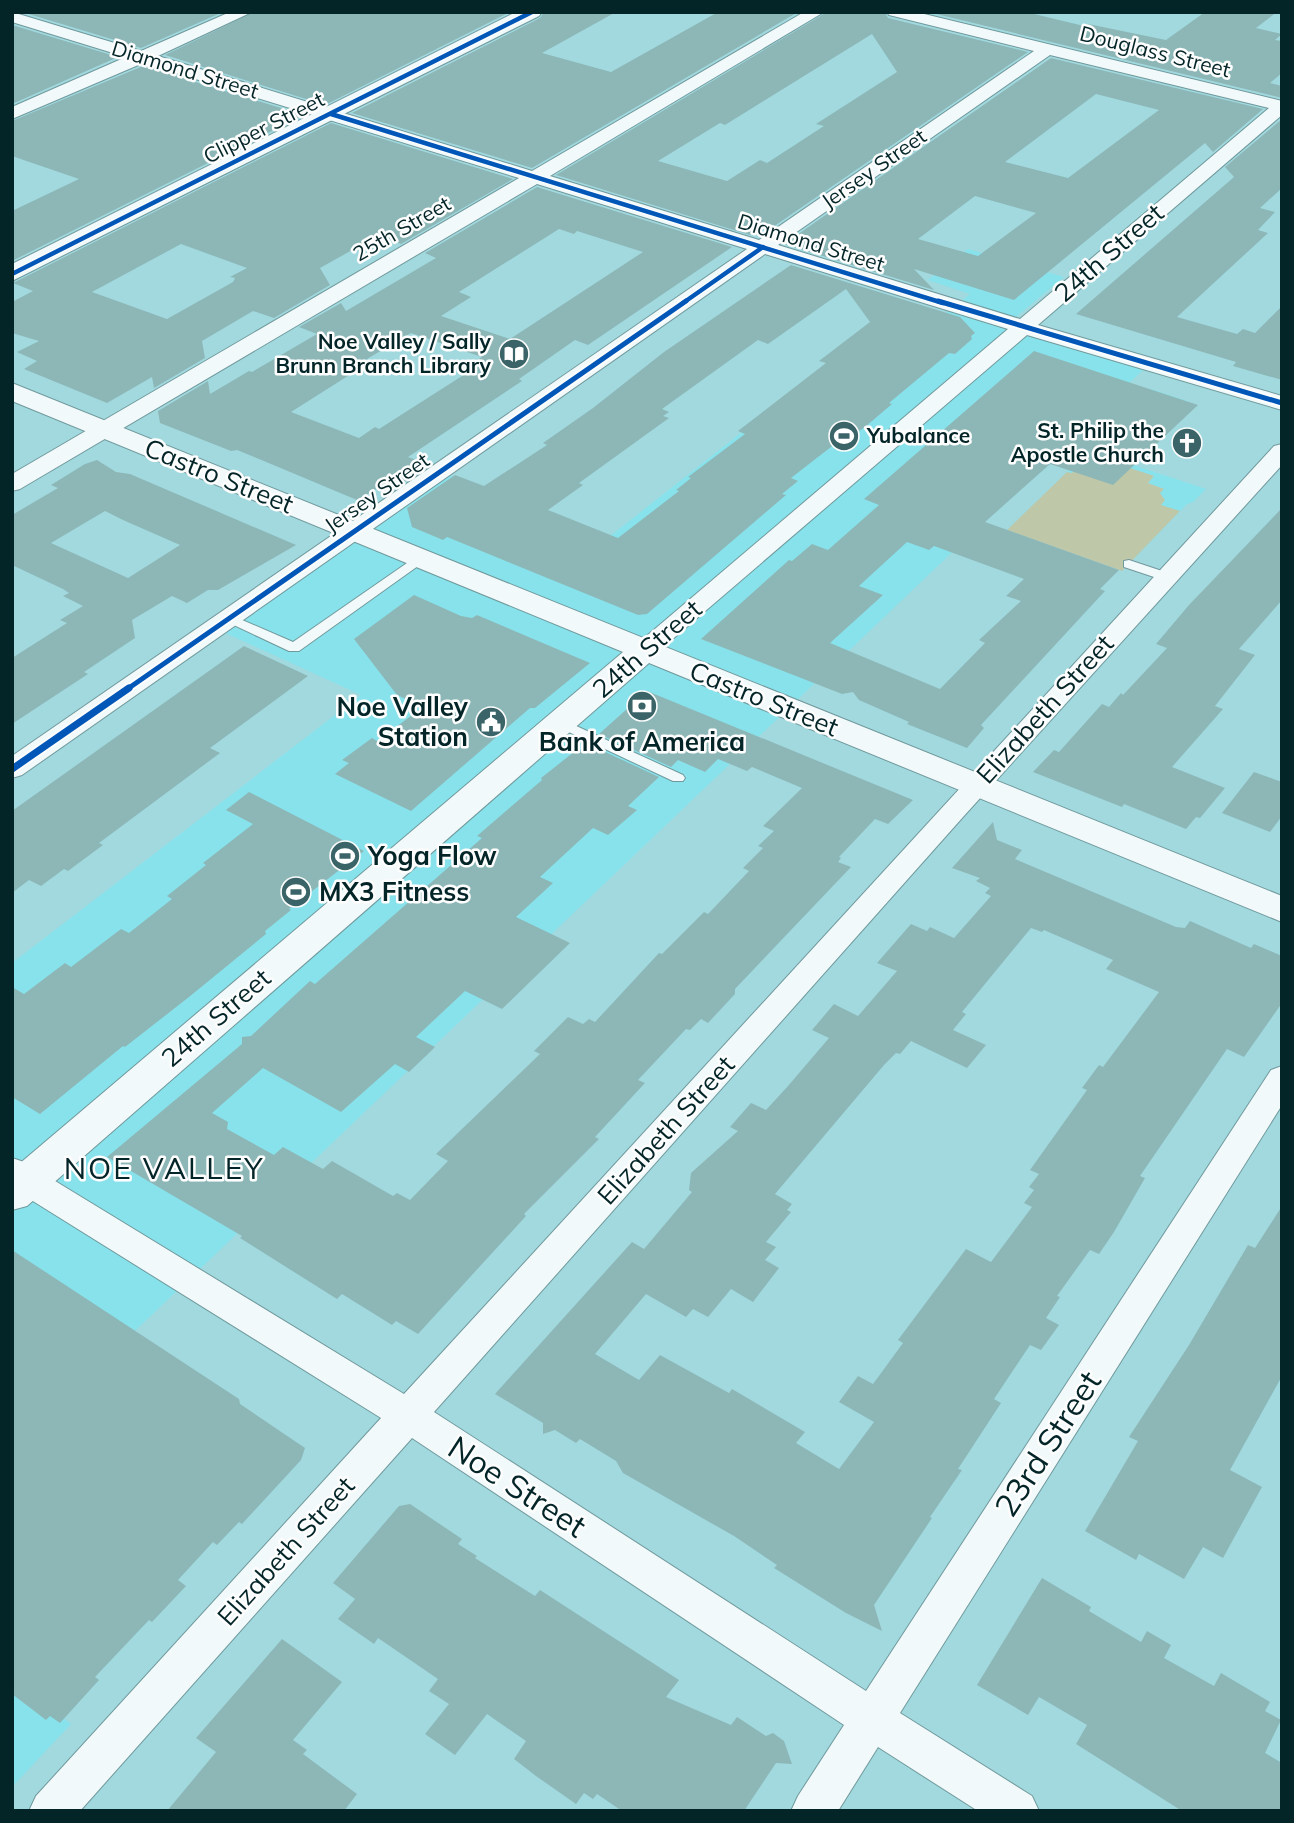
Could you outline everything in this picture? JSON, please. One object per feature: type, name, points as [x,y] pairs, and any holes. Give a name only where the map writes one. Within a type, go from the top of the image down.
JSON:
[{"type":"street","points":[[12,114],[244,12]]},
{"type":"street","name":"Clipper Street","points":[[12,274],[532,12]]},
{"type":"street","name":"25th Street","points":[[12,484],[816,12]]},
{"type":"street","name":"Douglass Street","points":[[895,12],[1282,106]]},
{"type":"street","name":"Diamond Street","points":[[12,17],[1024,327],[1282,403]]},
{"type":"street","name":"Jersey Street","points":[[12,769],[1047,49]]},
{"type":"street","name":"24th Street","points":[[17,1182],[561,723],[1282,106]]},
{"type":"street","name":"Castro Street","points":[[12,391],[1282,911]]},
{"type":"street","name":"Elizabeth Street","points":[[51,1811],[976,785],[1282,451]]},
{"type":"street","name":"23rd Street","points":[[813,1811],[1282,1078]]},
{"type":"street","name":"Noe Street","points":[[17,1182],[409,1416],[1017,1811]]},
{"type":"lane","points":[[228,618],[294,648],[420,558]]},
{"type":"lane","points":[[1129,564],[1166,577]]},
{"type":"lane","points":[[561,723],[678,778]]},
{"type":"shaded area","points":[[968,249],[1064,277],[1004,327],[1143,370],[1106,405],[1127,412],[1151,389],[1187,401],[1121,461],[1206,489],[1193,502],[1187,504],[1122,571],[1007,530],[1076,464],[1070,440],[12,1448],[12,963],[361,695],[221,631],[446,474],[609,537],[860,339],[899,351],[970,294],[928,280]]},
{"type":"shaded area","points":[[12,1679],[71,1724],[12,1787]]},
{"type":"green space","points":[[1109,439],[1118,464],[1154,476],[1148,483],[1164,489],[1160,493],[1165,500],[1161,505],[1180,511],[1122,571],[1007,530],[1067,472],[1072,473]]},
{"type":"building","points":[[22,12],[223,12],[141,48]]},
{"type":"building","points":[[254,12],[510,12],[325,105],[165,55]]},
{"type":"building","points":[[544,12],[616,12],[542,53],[611,72],[718,12],[798,12],[532,168],[352,113],[540,18]]},
{"type":"building","points":[[827,12],[885,12],[888,18],[1028,52],[770,229],[766,224],[750,235],[556,175]],"holes":[[[872,34],[897,72],[816,124],[824,126],[767,163],[760,160],[727,181],[658,161],[720,123],[725,125]]]},
{"type":"building","points":[[928,12],[1026,12],[1084,26],[1088,24],[1166,40],[1205,12],[1277,12],[1256,28],[1282,34],[1275,40],[1282,41],[1282,73],[1270,83],[1282,86],[1282,98]]},
{"type":"building","points":[[12,25],[118,57],[12,104]]},
{"type":"building","points":[[1051,58],[1263,109],[1213,152],[1205,143],[1014,300],[914,269],[934,290],[784,244]],"holes":[[[1096,94],[1159,110],[1068,178],[1005,162]],[[975,196],[1036,213],[978,256],[918,239]]]},
{"type":"building","points":[[143,66],[304,115],[12,261],[12,211],[79,179],[12,156],[12,121]]},
{"type":"building","points":[[1282,119],[1282,188],[1260,208],[1275,212],[1258,230],[1268,233],[1177,317],[1237,334],[1243,329],[1255,333],[1282,306],[1282,380],[1233,366],[1236,362],[1076,314],[1234,177],[1225,167]]},
{"type":"building","points":[[331,123],[513,179],[401,244],[379,235],[320,268],[330,285],[274,318],[253,311],[202,341],[205,358],[154,388],[152,377],[107,403],[24,369],[37,361],[17,352],[39,341],[12,333],[12,302],[33,291],[13,283]],"holes":[[[181,244],[247,268],[230,277],[235,278],[233,282],[167,319],[92,292]]]},
{"type":"building","points":[[537,187],[732,247],[588,345],[575,340],[519,379],[522,381],[408,457],[429,465],[401,484],[399,476],[357,500],[237,450],[231,451],[160,423],[158,411],[208,381],[210,394],[317,334],[299,327],[341,303],[346,311],[436,258],[425,253]],"holes":[[[559,229],[574,234],[577,231],[643,252],[510,339],[441,316],[471,297],[459,292]],[[411,333],[482,357],[477,360],[484,362],[379,429],[375,427],[359,438],[291,412],[351,374],[345,372]]]},
{"type":"building","points":[[791,265],[960,317],[975,333],[955,354],[949,353],[889,403],[892,404],[865,427],[844,441],[840,440],[791,478],[798,481],[782,494],[786,495],[647,614],[638,615],[447,537],[443,540],[412,527],[407,508],[455,475],[484,486],[547,445],[543,443],[664,352]],"holes":[[[846,289],[870,322],[819,361],[826,363],[738,431],[745,434],[688,477],[691,478],[676,490],[679,491],[618,538],[548,510],[583,485],[579,483],[669,418],[663,416],[669,412],[662,409],[758,340],[768,344]]]},
{"type":"building","points":[[1034,351],[1198,405],[1113,485],[1050,464],[985,522],[1119,570],[1100,589],[1105,591],[981,725],[984,728],[967,748],[907,724],[909,722],[859,700],[853,692],[842,694],[701,639],[789,560],[792,561],[812,544],[828,550],[879,505],[864,499]],"holes":[[[907,542],[929,550],[934,546],[1024,579],[1006,596],[1021,601],[979,640],[985,643],[940,689],[830,643],[883,595],[859,586]]]},
{"type":"building","points":[[97,460],[116,472],[130,474],[296,545],[218,590],[208,590],[187,603],[172,596],[132,620],[135,638],[84,672],[88,674],[12,724],[12,658],[67,623],[60,620],[83,606],[63,596],[69,593],[63,589],[12,565],[12,515],[58,488],[51,485],[85,464]],"holes":[[[105,511],[180,545],[128,578],[51,543]]]},
{"type":"building","points":[[1282,508],[1282,600],[1239,649],[1255,655],[1215,706],[1223,709],[1172,767],[1225,788],[1200,818],[1196,817],[1186,829],[1033,772],[1054,750],[1059,752],[1102,704],[1109,707],[1121,693],[1123,695],[1167,648],[1156,644],[1189,605]]},
{"type":"building","points":[[414,595],[461,616],[472,618],[477,615],[590,663],[535,708],[530,708],[411,811],[335,774],[349,763],[342,760],[372,738],[377,741],[423,707],[397,695],[354,639]]},
{"type":"building","points":[[244,646],[308,676],[210,748],[220,753],[99,843],[103,845],[68,871],[64,869],[41,886],[29,880],[12,893],[12,811]]},
{"type":"building","points":[[647,691],[913,800],[888,824],[875,819],[839,857],[841,858],[838,862],[851,867],[735,989],[735,994],[708,1023],[701,1019],[690,1030],[686,1029],[638,1080],[645,1083],[595,1137],[599,1139],[524,1214],[526,1216],[418,1334],[396,1321],[392,1325],[342,1294],[337,1299],[240,1238],[242,1236],[107,1157],[242,1044],[242,1037],[251,1036],[310,981],[315,984],[482,838],[477,836],[542,780],[541,778],[579,748],[581,750],[588,744],[659,777],[628,806],[637,810],[608,835],[593,828],[540,877],[553,883],[516,917],[570,943],[502,1009],[465,991],[416,1037],[435,1047],[428,1054],[409,1072],[395,1064],[341,1112],[263,1068],[212,1113],[228,1122],[227,1129],[274,1155],[283,1147],[323,1169],[332,1161],[393,1196],[397,1193],[410,1200],[448,1161],[436,1154],[540,1054],[534,1051],[568,1017],[583,1024],[589,1019],[595,1022],[659,953],[662,954],[704,912],[708,914],[749,871],[743,868],[763,848],[758,846],[774,831],[763,826],[802,788],[752,767],[747,771],[718,759],[705,772],[678,760],[671,767],[599,734]]},
{"type":"building","points":[[1254,772],[1282,782],[1282,816],[1270,832],[1222,813]]},
{"type":"building","points":[[249,792],[364,851],[289,909],[291,910],[265,931],[266,934],[189,997],[123,1046],[40,1114],[12,1097],[12,987],[24,994],[65,963],[71,967],[121,929],[129,933],[172,899],[167,896],[206,865],[203,863],[253,824],[226,810]]},
{"type":"building","points":[[993,822],[997,840],[1022,850],[1015,859],[1176,927],[1185,928],[1190,921],[1251,948],[1254,944],[1282,956],[1282,1003],[1244,1057],[1227,1049],[1140,1176],[1145,1178],[1099,1254],[1090,1250],[1057,1296],[1060,1297],[1046,1318],[1059,1325],[1041,1350],[1030,1345],[994,1399],[1001,1403],[958,1469],[962,1470],[874,1605],[882,1631],[846,1613],[774,1568],[777,1565],[734,1536],[623,1473],[616,1461],[580,1439],[576,1443],[555,1430],[543,1434],[543,1423],[495,1394],[632,1242],[644,1249],[692,1192],[689,1190],[691,1173],[738,1131],[730,1127],[751,1103],[766,1110],[788,1086],[829,1038],[812,1030],[834,1004],[858,1016],[897,971],[877,963],[911,924],[927,931],[930,927],[954,938],[991,896],[985,893],[990,888],[976,881],[980,878],[952,868]],"holes":[[[1031,928],[1042,932],[1044,930],[1113,960],[1106,969],[1159,992],[1103,1067],[1099,1065],[1082,1088],[1087,1090],[1030,1170],[1039,1174],[1029,1187],[1034,1190],[1024,1203],[1032,1207],[991,1262],[966,1249],[898,1340],[903,1343],[873,1384],[858,1376],[839,1402],[874,1422],[839,1469],[796,1443],[805,1432],[732,1389],[729,1393],[660,1355],[639,1380],[595,1354],[646,1294],[686,1317],[693,1309],[708,1317],[731,1289],[753,1302],[779,1268],[765,1260],[776,1247],[766,1242],[791,1212],[787,1210],[792,1204],[775,1194],[884,1065],[896,1053],[900,1054],[911,1041],[967,1068],[986,1045],[953,1030],[966,1014],[962,1012]]]},
{"type":"building","points":[[1282,1206],[1282,1376],[1230,1470],[1262,1487],[1223,1558],[1203,1547],[1184,1579],[1139,1554],[1136,1560],[1085,1531],[1138,1441],[1129,1437],[1189,1345],[1248,1245],[1255,1248]]},
{"type":"building","points":[[12,1250],[239,1399],[240,1404],[305,1448],[301,1460],[242,1524],[239,1522],[217,1545],[213,1542],[178,1580],[186,1586],[152,1622],[149,1620],[95,1677],[99,1680],[60,1723],[50,1716],[46,1720],[12,1694]]},
{"type":"building","points":[[410,1504],[462,1539],[458,1544],[477,1556],[475,1558],[535,1596],[540,1590],[679,1680],[666,1697],[731,1725],[737,1717],[766,1736],[773,1733],[784,1741],[792,1764],[776,1763],[744,1811],[622,1811],[597,1794],[593,1799],[584,1793],[576,1804],[536,1776],[514,1759],[526,1741],[487,1714],[455,1755],[425,1734],[449,1704],[429,1691],[438,1679],[378,1638],[374,1644],[338,1619],[355,1599],[333,1583],[399,1506]]},
{"type":"building","points":[[1042,1578],[1091,1607],[1089,1611],[1141,1642],[1147,1631],[1171,1645],[1164,1658],[1214,1686],[1221,1673],[1270,1702],[1265,1711],[1281,1720],[1265,1753],[1282,1763],[1282,1811],[1182,1811],[1076,1744],[1087,1725],[1039,1697],[1028,1715],[977,1685]]},
{"type":"building","points":[[282,1639],[342,1682],[293,1740],[307,1750],[303,1754],[357,1794],[344,1811],[167,1811],[216,1752],[196,1738]]},
{"type":"cycle path","points":[[12,274],[532,12]]},
{"type":"cycle path","points":[[331,114],[1049,335],[1282,403]]},
{"type":"cycle path","points":[[12,769],[763,247]]},
{"type":"place","name":"Noe Valley / Sally Brunn Branch Library","points":[[514,354]]},
{"type":"place","name":"Yubalance","points":[[844,436]]},
{"type":"place","name":"St. Philip the Apostle Church","points":[[1187,443]]},
{"type":"place","name":"Bank of America","points":[[642,706]]},
{"type":"place","name":"Noe Valley Station","points":[[491,722]]},
{"type":"place","name":"Yoga Flow","points":[[345,856]]},
{"type":"place","name":"MX3 Fitness","points":[[296,892]]},
{"type":"district","name":"NOE VALLEY","points":[[164,1169]]}]
